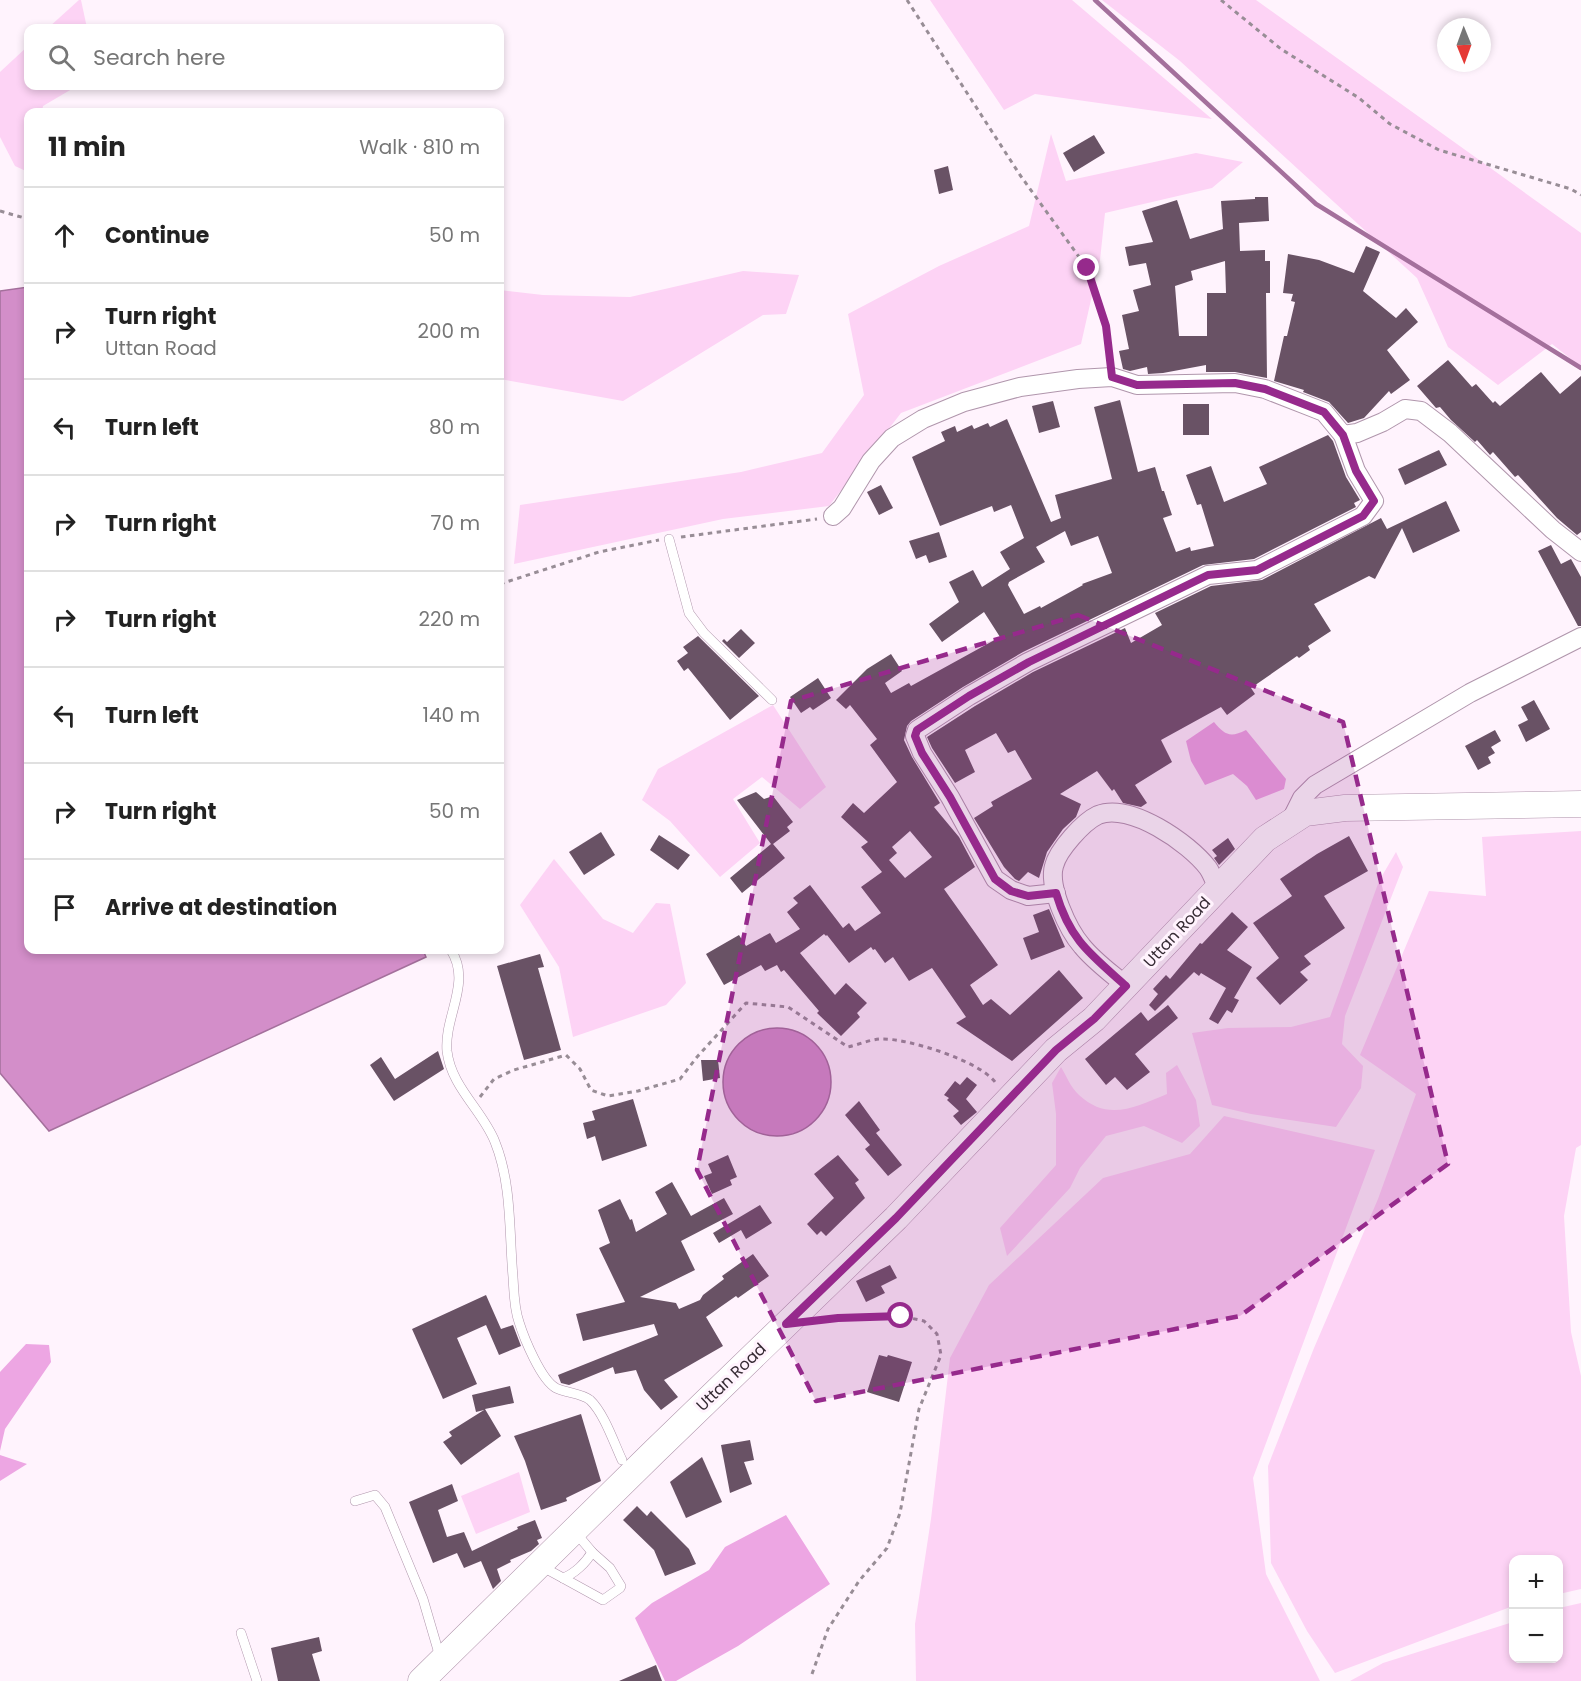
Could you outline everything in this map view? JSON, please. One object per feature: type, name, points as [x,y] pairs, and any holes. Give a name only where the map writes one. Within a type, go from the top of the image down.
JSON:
[{"type":"main road","name":"Uttan Road","points":[[421,1681],[574,1531],[626,1468],[896,1218],[1056,1050],[1094,1019],[1265,839],[1305,813],[1345,808],[1581,804]]},
{"type":"street","points":[[833,516],[842,508],[871,462],[892,438],[923,419],[964,402],[1020,387],[1112,377],[1137,385],[1235,383],[1265,389],[1324,412],[1343,435],[1356,471],[1374,501],[1363,516],[1257,570],[1208,575],[1029,662],[969,696],[917,730],[915,736],[922,753],[950,797],[995,879],[1011,891],[1028,896],[1056,893]]},
{"type":"street","points":[[1343,435],[1357,433],[1405,409],[1421,411],[1450,433],[1553,530],[1581,552]]},
{"type":"street","points":[[1290,823],[1302,798],[1315,785],[1470,693],[1581,637]]},
{"type":"street","points":[[1126,986],[1082,946],[1060,908],[1054,887],[1054,866],[1074,833],[1099,815],[1124,813],[1163,829],[1190,850],[1208,868],[1218,889]]},
{"type":"lane","points":[[669,538],[689,613],[704,633],[772,700]]},
{"type":"lane","points":[[454,954],[459,986],[448,1033],[447,1050],[452,1070],[494,1139],[501,1160],[518,1320],[545,1378],[555,1387],[588,1398],[597,1409],[626,1468]]},
{"type":"lane","points":[[355,1501],[375,1495],[385,1507],[423,1599],[441,1662]]},
{"type":"lane","points":[[540,1565],[603,1600],[620,1588],[610,1568],[574,1531]]},
{"type":"lane","points":[[563,1578],[567,1578],[578,1569],[592,1552]]},
{"type":"lane","points":[[241,1633],[257,1681]]},
{"type":"path","points":[[907,0],[1020,175],[1087,268],[1106,326],[1112,377]]},
{"type":"path","points":[[1221,0],[1281,49],[1359,98],[1390,124],[1439,150],[1570,189],[1581,195]]},
{"type":"path","points":[[0,211],[24,218]]},
{"type":"path","points":[[473,1107],[494,1079],[514,1070],[566,1055],[580,1069],[591,1090],[608,1096],[638,1091],[680,1079],[696,1057],[746,1003],[788,1007],[848,1047],[879,1039],[929,1047],[993,1077],[1006,1102]]},
{"type":"path","points":[[812,1674],[828,1629],[859,1581],[886,1548],[900,1513],[919,1409],[941,1355],[937,1334],[924,1321],[901,1316],[817,1320]]},
{"type":"highlighted area","points":[[1078,615],[1343,722],[1448,1164],[1240,1316],[816,1401],[697,1170],[791,701]]},
{"type":"shaded area","points":[[79,0],[81,0],[86,24],[52,24]]},
{"type":"shaded area","points":[[930,0],[1072,0],[1212,119],[1035,94],[1004,110]]},
{"type":"shaded area","points":[[1102,0],[1256,0],[1581,233],[1581,367],[1552,344],[1498,385],[1448,347],[1417,278],[1180,61]]},
{"type":"shaded area","points":[[24,50],[24,90],[70,90],[43,108],[24,108],[24,170],[15,166],[0,137],[0,72]]},
{"type":"shaded area","points":[[1051,134],[1066,181],[1196,153],[1243,162],[1212,188],[1105,213],[1100,260],[1081,344],[901,413],[829,506],[723,519],[514,564],[520,505],[741,472],[822,453],[864,395],[848,314],[939,266],[1029,226]]},
{"type":"shaded area","points":[[743,271],[799,275],[786,314],[763,315],[623,401],[504,380],[504,290],[543,295],[630,297]]},
{"type":"shaded area","points":[[24,288],[24,954],[425,954],[426,957],[49,1131],[0,1073],[0,291]]},
{"type":"shaded area","points":[[773,705],[826,787],[800,809],[762,777],[733,799],[760,843],[720,877],[670,821],[642,800],[658,769]]},
{"type":"shaded area","points":[[1214,722],[1228,734],[1246,730],[1286,779],[1284,789],[1256,800],[1247,786],[1233,774],[1205,785],[1191,761],[1186,741]]},
{"type":"shaded area","points":[[1581,831],[1581,1145],[1576,1148],[1564,1216],[1571,1332],[1581,1376],[1581,1589],[1563,1593],[1563,1555],[1509,1555],[1509,1608],[1335,1673],[1307,1631],[1271,1563],[1268,1466],[1314,1348],[1378,1199],[1416,1094],[1360,1055],[1429,891],[1486,896],[1482,837]]},
{"type":"shaded area","points":[[1396,852],[1403,867],[1345,1016],[1342,1044],[1363,1066],[1361,1088],[1336,1127],[1251,1114],[1212,1105],[1192,1033],[1228,1028],[1291,1027],[1330,1017],[1379,881]]},
{"type":"shaded area","points":[[554,859],[603,919],[633,933],[656,903],[670,904],[686,983],[666,1005],[573,1037],[559,967],[520,905]]},
{"type":"shaded area","points":[[777,1028],[798,1032],[816,1043],[827,1061],[831,1082],[827,1103],[816,1121],[798,1132],[777,1136],[756,1132],[738,1121],[727,1103],[723,1082],[727,1061],[738,1043],[756,1032]]},
{"type":"shaded area","points":[[1177,1065],[1196,1100],[1200,1126],[1182,1143],[1144,1126],[1106,1136],[1080,1168],[1070,1188],[1007,1256],[1000,1228],[1056,1165],[1056,1114],[1052,1083],[1061,1067],[1079,1095],[1090,1103],[1100,1108],[1122,1110],[1167,1094],[1166,1073]]},
{"type":"shaded area","points":[[1224,1116],[1375,1150],[1253,1478],[1266,1574],[1320,1681],[916,1681],[915,1624],[931,1519],[950,1358],[989,1285],[1103,1178],[1190,1154]]},
{"type":"shaded area","points":[[26,1344],[49,1345],[51,1362],[5,1429],[0,1451],[0,1372]]},
{"type":"shaded area","points":[[0,1455],[27,1464],[0,1481]]},
{"type":"shaded area","points":[[519,1472],[530,1512],[476,1534],[461,1496]]},
{"type":"shaded area","points":[[786,1515],[830,1584],[738,1646],[676,1681],[665,1681],[635,1618],[652,1603],[709,1570],[725,1547]]},
{"type":"shaded area","points":[[1581,1603],[1581,1681],[1350,1681],[1383,1663],[1509,1623],[1509,1663],[1563,1663],[1563,1607]]},
{"type":"building","points":[[1094,135],[1105,153],[1074,172],[1063,153]]},
{"type":"building","points":[[948,166],[953,190],[939,194],[934,170]]},
{"type":"building","points":[[1255,197],[1268,197],[1269,221],[1239,223],[1240,251],[1265,250],[1265,261],[1270,261],[1270,293],[1266,293],[1267,378],[1235,372],[1206,372],[1206,365],[1148,374],[1147,367],[1130,371],[1123,369],[1119,351],[1129,349],[1122,315],[1139,311],[1133,290],[1151,285],[1146,263],[1129,266],[1125,247],[1153,242],[1142,211],[1177,200],[1190,239],[1223,229],[1221,201],[1255,199]],"holes":[[[1225,261],[1226,293],[1207,293],[1207,336],[1179,336],[1175,286],[1193,280],[1191,271]]]},
{"type":"building","points":[[1366,246],[1380,252],[1363,291],[1396,318],[1406,308],[1418,322],[1387,350],[1410,380],[1391,394],[1389,391],[1364,418],[1348,423],[1329,402],[1303,392],[1304,390],[1274,381],[1284,336],[1287,336],[1295,302],[1291,301],[1293,294],[1283,293],[1288,254],[1319,260],[1354,273]]},
{"type":"building","points":[[1448,360],[1472,387],[1476,384],[1493,403],[1495,401],[1500,406],[1541,372],[1560,394],[1581,376],[1581,532],[1577,535],[1557,518],[1518,475],[1515,477],[1493,452],[1490,455],[1477,440],[1475,442],[1440,407],[1436,408],[1417,386]]},
{"type":"building","points":[[1120,400],[1138,472],[1155,467],[1162,491],[1164,491],[1172,515],[1163,518],[1176,552],[1190,547],[1191,551],[1214,546],[1201,504],[1197,505],[1186,475],[1211,466],[1224,502],[1267,484],[1259,467],[1328,435],[1333,441],[1346,477],[1360,500],[1354,503],[1356,507],[1254,559],[1203,565],[1023,652],[963,687],[911,721],[907,726],[904,740],[940,803],[934,807],[959,837],[975,867],[944,889],[998,965],[970,985],[983,1005],[991,999],[1010,1015],[1059,970],[1083,998],[1012,1061],[956,1023],[966,1017],[932,968],[909,981],[893,957],[885,963],[871,947],[849,963],[824,934],[800,953],[835,995],[846,983],[867,1003],[857,1013],[860,1017],[841,1036],[817,1013],[819,1011],[777,965],[765,971],[761,965],[724,985],[706,954],[739,935],[746,946],[770,933],[776,943],[800,929],[787,912],[798,903],[793,898],[810,885],[843,928],[849,923],[855,931],[881,913],[861,887],[882,872],[861,847],[868,842],[841,817],[853,803],[864,813],[897,782],[870,745],[877,739],[850,705],[846,709],[836,700],[867,669],[891,654],[902,671],[885,683],[891,693],[909,683],[911,686],[1000,637],[984,612],[942,642],[929,624],[959,602],[949,582],[973,570],[982,587],[1010,569],[1000,552],[1024,538],[1011,505],[994,512],[992,506],[940,526],[912,457],[945,441],[941,432],[955,426],[957,432],[972,425],[974,429],[988,423],[990,427],[1007,419],[1051,522],[1061,518],[1055,495],[1112,479],[1094,407]],"holes":[[[1065,531],[1071,546],[1098,536],[1112,573],[1082,584],[1041,608],[1040,606],[1024,614],[1008,585],[1009,582],[1045,562],[1036,547]],[[910,831],[932,857],[905,878],[889,860],[897,853],[892,847]]]},
{"type":"building","points":[[1053,401],[1060,427],[1039,433],[1032,406]]},
{"type":"building","points":[[1183,404],[1209,404],[1209,435],[1183,435]]},
{"type":"building","points":[[1439,450],[1447,465],[1405,485],[1398,469]]},
{"type":"building","points":[[881,485],[893,508],[879,515],[867,492]]},
{"type":"building","points":[[1446,501],[1460,531],[1413,553],[1402,528],[1375,579],[1369,576],[1314,604],[1331,631],[1308,646],[1310,650],[1299,658],[1297,656],[1251,688],[1255,694],[1227,715],[1221,707],[1161,740],[1172,762],[1135,785],[1147,803],[1141,807],[1123,803],[1114,789],[1112,791],[1097,771],[1060,794],[1081,804],[1076,817],[1063,829],[1047,852],[1039,878],[1028,872],[1019,881],[1004,867],[974,818],[993,806],[991,802],[1032,779],[1015,750],[1008,753],[996,733],[965,750],[975,772],[955,783],[927,737],[1033,672],[1125,628],[1131,643],[1162,625],[1155,613],[1211,586],[1262,580],[1381,518],[1387,529]]},
{"type":"building","points":[[939,532],[947,557],[929,563],[926,555],[916,559],[909,541]]},
{"type":"building","points":[[1551,545],[1561,564],[1571,559],[1581,577],[1581,626],[1578,626],[1538,551]]},
{"type":"building","points":[[741,629],[755,643],[739,658],[722,641],[724,639],[727,642]]},
{"type":"building","points":[[698,636],[759,696],[730,720],[688,668],[684,671],[677,661],[688,653],[683,647]]},
{"type":"building","points":[[818,678],[831,698],[813,710],[810,707],[801,713],[790,697]]},
{"type":"building","points":[[1534,700],[1550,729],[1526,742],[1518,725],[1528,720],[1521,707]]},
{"type":"building","points":[[1495,730],[1501,741],[1491,747],[1495,753],[1488,757],[1491,763],[1478,770],[1465,746]]},
{"type":"building","points":[[756,792],[764,799],[773,796],[793,822],[787,827],[790,831],[773,844],[785,858],[742,893],[730,878],[771,844],[737,800]]},
{"type":"building","points":[[601,832],[615,855],[584,875],[569,852]]},
{"type":"building","points":[[659,835],[690,855],[678,870],[650,850]]},
{"type":"building","points":[[1349,836],[1368,871],[1324,896],[1345,928],[1304,956],[1311,964],[1300,972],[1308,980],[1280,1005],[1256,978],[1279,958],[1253,923],[1292,896],[1280,879]]},
{"type":"building","points":[[1228,838],[1235,849],[1219,865],[1214,858],[1217,856],[1212,850]]},
{"type":"building","points":[[1049,909],[1065,947],[1031,960],[1023,938],[1039,932],[1033,915]]},
{"type":"building","points":[[1232,912],[1248,927],[1227,950],[1252,967],[1234,998],[1239,1000],[1232,1013],[1227,1010],[1218,1024],[1209,1019],[1226,988],[1201,973],[1199,976],[1194,972],[1155,1011],[1149,1005],[1158,994],[1153,989],[1166,975],[1170,979],[1200,943],[1202,944]]},
{"type":"building","points":[[540,954],[544,967],[538,968],[561,1050],[524,1060],[497,966]]},
{"type":"building","points":[[1168,1005],[1178,1018],[1135,1054],[1150,1072],[1127,1090],[1115,1077],[1106,1085],[1085,1059],[1141,1012],[1148,1021]]},
{"type":"building","points":[[438,1051],[444,1069],[394,1101],[370,1065],[381,1057],[395,1079]]},
{"type":"building","points":[[701,1060],[718,1060],[720,1078],[703,1081]]},
{"type":"building","points":[[967,1077],[977,1085],[966,1099],[977,1112],[961,1125],[953,1116],[959,1111],[944,1095],[955,1081],[960,1085]]},
{"type":"building","points":[[633,1099],[647,1146],[602,1161],[595,1136],[587,1139],[583,1123],[595,1120],[592,1111]]},
{"type":"building","points":[[859,1101],[880,1130],[876,1133],[902,1165],[888,1176],[865,1149],[870,1145],[845,1115]]},
{"type":"building","points":[[728,1155],[737,1177],[730,1180],[732,1185],[712,1194],[704,1176],[712,1173],[708,1164]]},
{"type":"building","points":[[838,1155],[859,1180],[855,1183],[865,1198],[826,1236],[821,1231],[817,1235],[807,1224],[834,1198],[814,1174]]},
{"type":"building","points":[[672,1182],[691,1216],[724,1198],[733,1214],[681,1241],[695,1270],[640,1297],[676,1303],[679,1309],[700,1300],[724,1279],[722,1276],[753,1254],[769,1276],[706,1317],[723,1346],[664,1380],[678,1397],[661,1410],[644,1390],[636,1370],[615,1374],[613,1367],[569,1385],[561,1383],[558,1375],[658,1335],[654,1324],[583,1341],[576,1314],[625,1302],[599,1248],[610,1243],[598,1210],[620,1199],[630,1220],[632,1219],[636,1232],[667,1214],[655,1192]]},
{"type":"building","points":[[760,1205],[772,1223],[746,1239],[741,1230],[719,1243],[713,1233]]},
{"type":"building","points":[[890,1265],[897,1278],[881,1286],[885,1293],[866,1302],[856,1281]]},
{"type":"building","points":[[486,1295],[501,1329],[513,1325],[521,1346],[499,1355],[486,1325],[457,1338],[477,1384],[443,1399],[412,1329]]},
{"type":"building","points":[[879,1355],[887,1357],[888,1355],[912,1362],[899,1402],[867,1392]]},
{"type":"building","points":[[510,1386],[514,1403],[485,1409],[501,1436],[461,1465],[443,1442],[452,1436],[449,1432],[484,1410],[476,1412],[472,1395]]},
{"type":"building","points":[[581,1414],[601,1481],[566,1498],[567,1501],[541,1510],[514,1436]]},
{"type":"building","points":[[750,1440],[754,1460],[744,1462],[752,1484],[730,1493],[721,1445]]},
{"type":"building","points":[[702,1457],[722,1502],[686,1518],[670,1482]]},
{"type":"building","points":[[452,1484],[458,1501],[438,1510],[447,1537],[464,1532],[472,1551],[535,1520],[542,1538],[537,1540],[539,1544],[531,1551],[510,1560],[511,1562],[497,1569],[501,1581],[493,1589],[481,1561],[464,1568],[457,1553],[433,1563],[409,1502]]},
{"type":"building","points":[[637,1506],[647,1516],[651,1511],[689,1549],[696,1564],[665,1576],[654,1550],[623,1520]]},
{"type":"building","points":[[319,1637],[322,1651],[312,1654],[320,1681],[278,1681],[271,1648]]},
{"type":"building","points":[[656,1665],[662,1681],[619,1681]]},
{"type":"waterway","points":[[1095,0],[1316,204],[1581,368]]},
{"type":"route","points":[[901,1316],[838,1318],[786,1324],[896,1218],[1056,1050],[1094,1019],[1126,986],[1082,946],[1060,908],[1056,893],[1028,896],[1011,891],[995,879],[950,797],[922,753],[915,736],[917,730],[969,696],[1029,662],[1208,575],[1257,570],[1363,516],[1374,501],[1356,471],[1343,435],[1324,412],[1265,389],[1235,383],[1137,385],[1112,377],[1106,326],[1087,268]]}]
